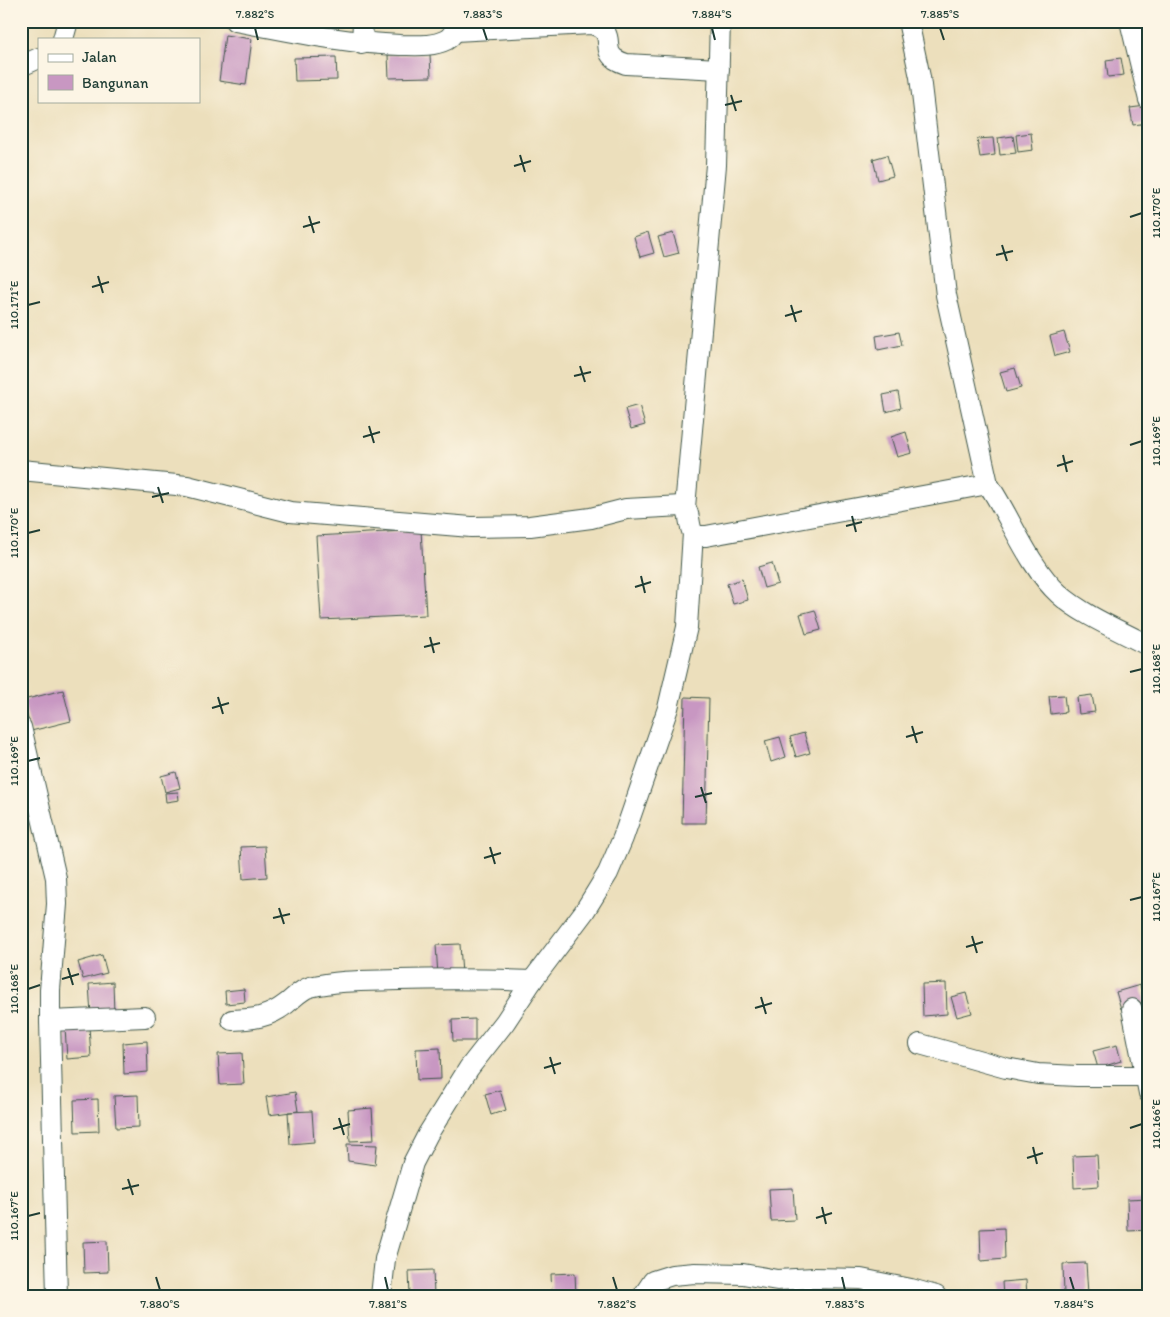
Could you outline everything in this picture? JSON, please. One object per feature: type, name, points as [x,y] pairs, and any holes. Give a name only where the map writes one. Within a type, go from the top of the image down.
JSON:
[{"type":"street","points":[[63,38],[68,21]]},
{"type":"street","points":[[235,21],[362,44],[412,45],[432,44],[445,40],[456,26],[591,24],[601,27],[606,32],[610,54],[615,59],[626,64],[719,69]]},
{"type":"street","points":[[362,44],[363,21]]},
{"type":"street","points":[[381,1296],[385,1259],[413,1163],[428,1134],[469,1068],[505,1022],[532,981],[598,891],[623,838],[668,708],[687,627],[693,533],[690,515],[685,507],[716,165],[720,21]]},
{"type":"street","points":[[908,21],[920,77],[946,296],[988,484],[1045,579],[1060,595],[1082,610],[1149,646]]},
{"type":"street","points":[[1130,21],[1149,100]]},
{"type":"street","points":[[21,66],[38,58]]},
{"type":"street","points":[[21,470],[188,486],[290,512],[471,527],[530,526],[591,518],[626,509],[685,507]]},
{"type":"street","points":[[693,533],[698,536],[706,536],[988,484]]},
{"type":"street","points":[[21,727],[56,878],[50,1021],[58,1296]]},
{"type":"street","points":[[232,1020],[258,1019],[285,1005],[296,994],[308,988],[322,985],[362,981],[480,978],[532,981]]},
{"type":"street","points":[[920,1044],[1006,1068],[1038,1074],[1148,1082],[1132,1009]]},
{"type":"street","points":[[50,1021],[144,1017]]},
{"type":"street","points":[[643,1296],[653,1281],[672,1275],[695,1273],[743,1274],[777,1280],[814,1278],[861,1280],[911,1289],[936,1296]]},
{"type":"building","points":[[225,35],[252,39],[246,85],[219,81]]},
{"type":"building","points":[[430,54],[431,77],[389,78],[388,55]]},
{"type":"building","points":[[336,57],[337,80],[295,81],[294,58]]},
{"type":"building","points":[[1121,58],[1124,75],[1108,77],[1106,60]]},
{"type":"building","points":[[21,106],[24,106],[26,121],[21,122]]},
{"type":"building","points":[[1146,106],[1148,123],[1133,125],[1130,108]]},
{"type":"building","points":[[1031,133],[1033,150],[1018,152],[1016,135]]},
{"type":"building","points":[[1013,136],[1016,153],[1000,155],[998,138]]},
{"type":"building","points":[[993,138],[995,155],[980,157],[977,139]]},
{"type":"building","points":[[887,155],[893,176],[878,180],[873,159]]},
{"type":"building","points":[[648,232],[654,253],[640,257],[634,237]]},
{"type":"building","points":[[673,233],[679,253],[664,257],[658,237]]},
{"type":"building","points":[[899,332],[902,345],[878,350],[876,336]]},
{"type":"building","points":[[1064,332],[1070,352],[1055,356],[1050,336]]},
{"type":"building","points":[[1015,368],[1021,388],[1006,392],[1000,372]]},
{"type":"building","points":[[898,392],[901,408],[886,412],[883,395]]},
{"type":"building","points":[[639,405],[645,425],[631,429],[625,409]]},
{"type":"building","points":[[906,432],[912,453],[897,457],[891,437]]},
{"type":"building","points":[[421,530],[426,615],[321,620],[316,536]]},
{"type":"building","points":[[772,563],[778,584],[764,588],[758,567]]},
{"type":"building","points":[[742,579],[748,600],[733,604],[727,584]]},
{"type":"building","points":[[815,610],[821,630],[806,634],[800,614]]},
{"type":"building","points":[[63,690],[71,721],[31,731],[23,700]]},
{"type":"building","points":[[1064,695],[1066,712],[1051,714],[1049,696]]},
{"type":"building","points":[[1092,695],[1095,712],[1079,714],[1077,697]]},
{"type":"building","points":[[685,697],[709,698],[706,823],[682,823]]},
{"type":"building","points":[[804,733],[810,753],[796,757],[790,737]]},
{"type":"building","points":[[780,737],[786,757],[771,762],[765,741]]},
{"type":"building","points":[[176,772],[180,788],[165,792],[161,776]]},
{"type":"building","points":[[178,792],[179,800],[166,802],[165,793]]},
{"type":"building","points":[[265,846],[267,877],[243,879],[241,847]]},
{"type":"building","points":[[460,944],[462,975],[438,976],[436,945]]},
{"type":"building","points":[[102,955],[107,973],[83,979],[78,962]]},
{"type":"building","points":[[113,982],[114,1014],[91,1015],[89,984]]},
{"type":"building","points":[[946,983],[947,1014],[923,1016],[922,984]]},
{"type":"building","points":[[1140,985],[1145,1002],[1121,1009],[1116,992]]},
{"type":"building","points":[[244,989],[245,1002],[226,1004],[225,991]]},
{"type":"building","points":[[966,993],[972,1013],[957,1017],[951,997]]},
{"type":"building","points":[[475,1019],[475,1041],[453,1041],[452,1020]]},
{"type":"building","points":[[89,1026],[91,1057],[67,1059],[65,1027]]},
{"type":"building","points":[[147,1041],[148,1072],[124,1074],[123,1043]]},
{"type":"building","points":[[1117,1045],[1121,1061],[1098,1068],[1093,1051]]},
{"type":"building","points":[[440,1048],[441,1079],[417,1080],[416,1049]]},
{"type":"building","points":[[242,1053],[244,1084],[220,1085],[218,1054]]},
{"type":"building","points":[[500,1090],[506,1110],[491,1115],[485,1094]]},
{"type":"building","points":[[295,1092],[298,1111],[269,1115],[266,1097]]},
{"type":"building","points":[[138,1095],[139,1127],[116,1128],[114,1096]]},
{"type":"building","points":[[98,1099],[99,1131],[75,1132],[74,1100]]},
{"type":"building","points":[[372,1108],[374,1140],[350,1141],[348,1110]]},
{"type":"building","points":[[312,1111],[314,1142],[290,1144],[288,1112]]},
{"type":"building","points":[[347,1144],[377,1145],[375,1165],[348,1161]]},
{"type":"building","points":[[1097,1155],[1099,1186],[1074,1188],[1073,1156]]},
{"type":"building","points":[[793,1188],[795,1220],[771,1221],[769,1189]]},
{"type":"building","points":[[1149,1198],[1149,1230],[1128,1231],[1127,1199]]},
{"type":"building","points":[[1004,1228],[1005,1259],[981,1261],[980,1229]]},
{"type":"building","points":[[107,1241],[108,1272],[84,1273],[83,1242]]},
{"type":"building","points":[[1086,1263],[1088,1294],[1064,1295],[1063,1264]]},
{"type":"building","points":[[433,1270],[434,1296],[410,1296],[409,1271]]},
{"type":"building","points":[[575,1273],[576,1296],[552,1296],[551,1274]]},
{"type":"building","points":[[1026,1280],[1027,1296],[1003,1296],[1002,1282]]}]
